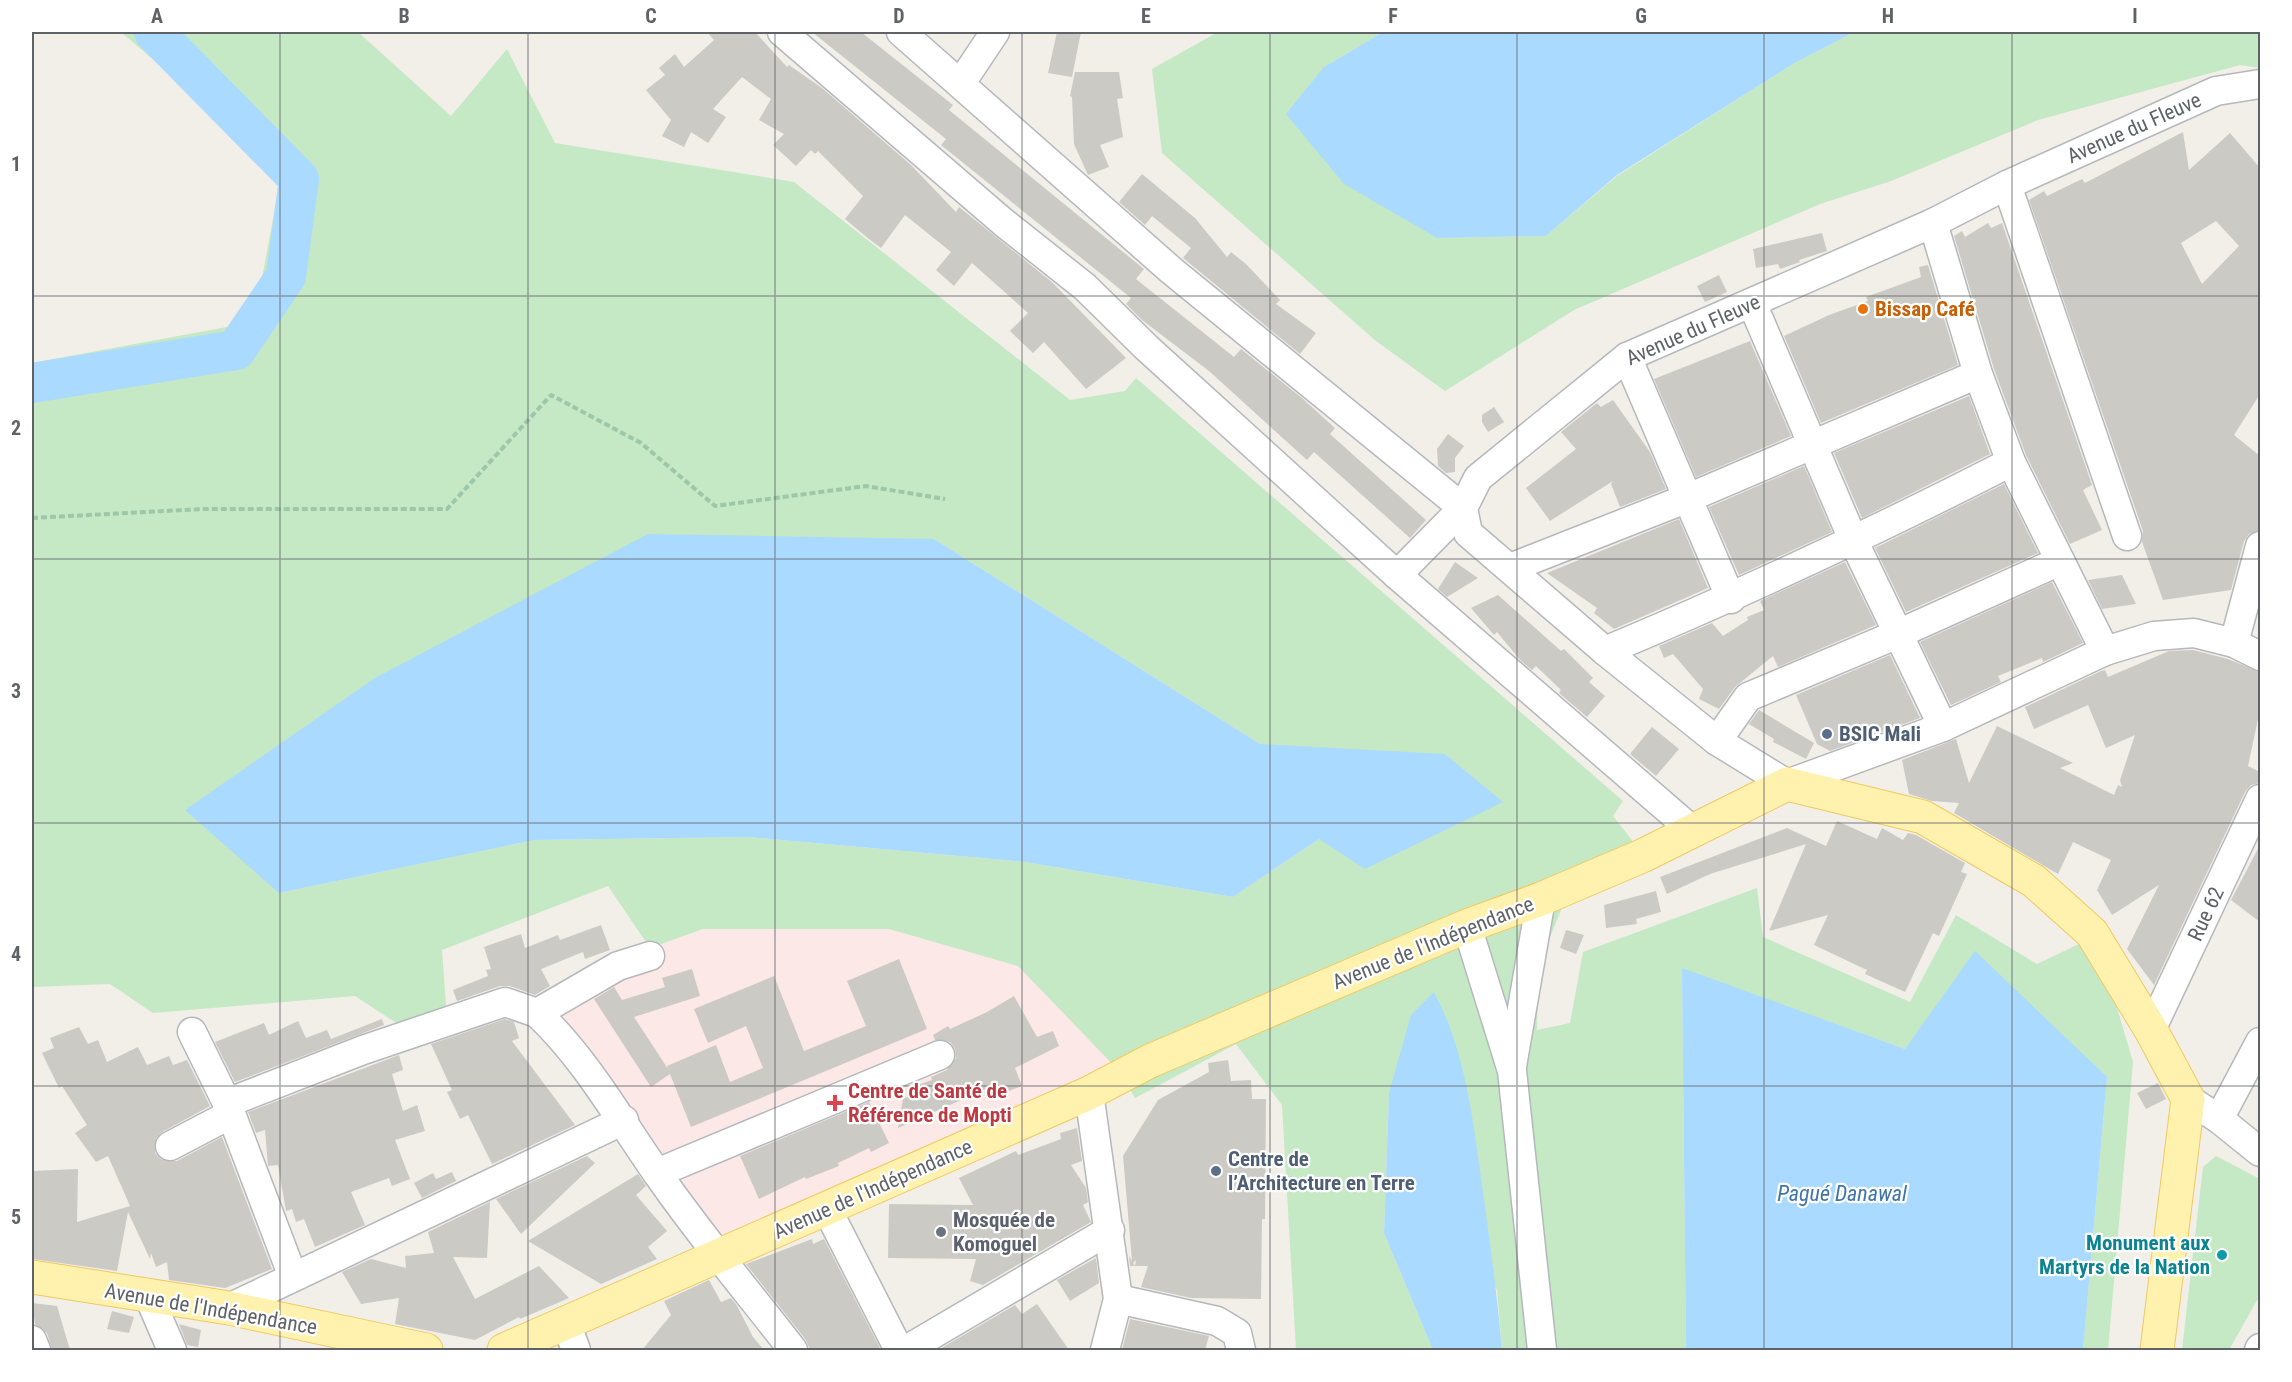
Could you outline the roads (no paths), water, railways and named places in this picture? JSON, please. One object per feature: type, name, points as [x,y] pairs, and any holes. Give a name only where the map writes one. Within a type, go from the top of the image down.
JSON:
[{"type":"main road","name":"Avenue de l'Indépendance","points":[[504,1350],[571,1337],[720,1257],[1089,1093],[1150,1061],[1467,926],[1540,899],[1642,856],[1787,784]]},
{"type":"main road","points":[[1787,784],[1923,816],[2034,881],[2092,933],[2151,1030],[2188,1099],[2157,1350]]},
{"type":"main road","name":"Avenue de l'Indépendance","points":[[32,1277],[230,1308],[426,1350]]},
{"type":"street","points":[[783,32],[1003,222],[1085,287],[1147,348],[1397,574],[1693,831]]},
{"type":"street","points":[[901,32],[1172,271],[1463,508],[1468,533],[1605,651],[1717,741],[1787,784],[1942,727],[2105,651],[2154,636],[2194,633],[2234,643],[2260,656]]},
{"type":"street","points":[[961,83],[994,32]]},
{"type":"street","name":"Avenue du Fleuve","points":[[1397,574],[1463,508],[1478,478],[1627,357],[1933,223],[2007,185],[2216,91],[2260,84]]},
{"type":"street","points":[[2007,185],[2127,536]]},
{"type":"street","points":[[1933,223],[1978,374],[2011,462],[2105,651]]},
{"type":"street","points":[[1752,303],[1854,542],[1942,727]]},
{"type":"street","points":[[1627,357],[1731,599]]},
{"type":"street","points":[[1510,568],[1688,498],[1978,374]]},
{"type":"street","points":[[1605,651],[1731,599],[1854,542],[2011,462]]},
{"type":"street","points":[[2234,643],[2260,546]]},
{"type":"street","points":[[1717,741],[1748,697],[1898,634],[2060,561]]},
{"type":"street","name":"Rue 62","points":[[2151,1030],[2260,799]]},
{"type":"street","points":[[1512,1071],[1540,899]]},
{"type":"street","points":[[1467,926],[1512,1071],[1542,1350]]},
{"type":"street","points":[[537,1013],[618,966],[650,956]]},
{"type":"street","points":[[170,1146],[229,1109],[363,1050],[505,1002],[537,1013],[559,1033],[624,1120],[657,1173],[793,1350]]},
{"type":"street","points":[[192,1032],[229,1109],[293,1277]]},
{"type":"street","points":[[2219,1119],[2260,1042]]},
{"type":"street","points":[[657,1173],[940,1055]]},
{"type":"street","points":[[1089,1093],[1118,1299],[1105,1350]]},
{"type":"street","points":[[2188,1099],[2219,1119],[2260,1152]]},
{"type":"street","points":[[230,1308],[624,1120]]},
{"type":"street","points":[[827,1209],[899,1350]]},
{"type":"street","points":[[906,1350],[1110,1230]]},
{"type":"street","points":[[149,1297],[172,1350]]},
{"type":"street","points":[[1118,1299],[1217,1321],[1237,1333],[1241,1350]]},
{"type":"street","points":[[32,1340],[36,1350]]},
{"type":"water","points":[[1383,32],[1854,32],[1793,64],[1617,175],[1546,236],[1437,238],[1344,184],[1286,114],[1324,67]]},
{"type":"water","points":[[648,534],[934,539],[1260,744],[1445,754],[1503,802],[1365,869],[1319,839],[1233,897],[1025,862],[748,837],[535,840],[279,893],[185,810],[375,678]]},
{"type":"water","name":"Pagué Danawal","points":[[1975,951],[2107,1077],[2083,1350],[1686,1350],[1682,968],[1905,1049]]},
{"type":"water","points":[[1434,992],[1445,1014],[1466,1083],[1490,1242],[1502,1350],[1433,1350],[1384,1233],[1389,1093],[1411,1015]]},
{"type":"waterway","points":[[32,383],[236,350],[286,276],[299,179],[154,32]]},
{"type":"place","name":"Bissap Café","points":[[1863,309]]},
{"type":"place","name":"BSIC Mali","points":[[1827,734]]},
{"type":"place","name":"Centre de Santé de Référence de Mopti","points":[[835,1103]]},
{"type":"place","name":"Centre de l’Architecture en Terre","points":[[1216,1171]]},
{"type":"place","name":"Mosquée de Komoguel","points":[[941,1232]]},
{"type":"place","name":"Monument aux Martyrs de la Nation","points":[[2222,1255]]}]
